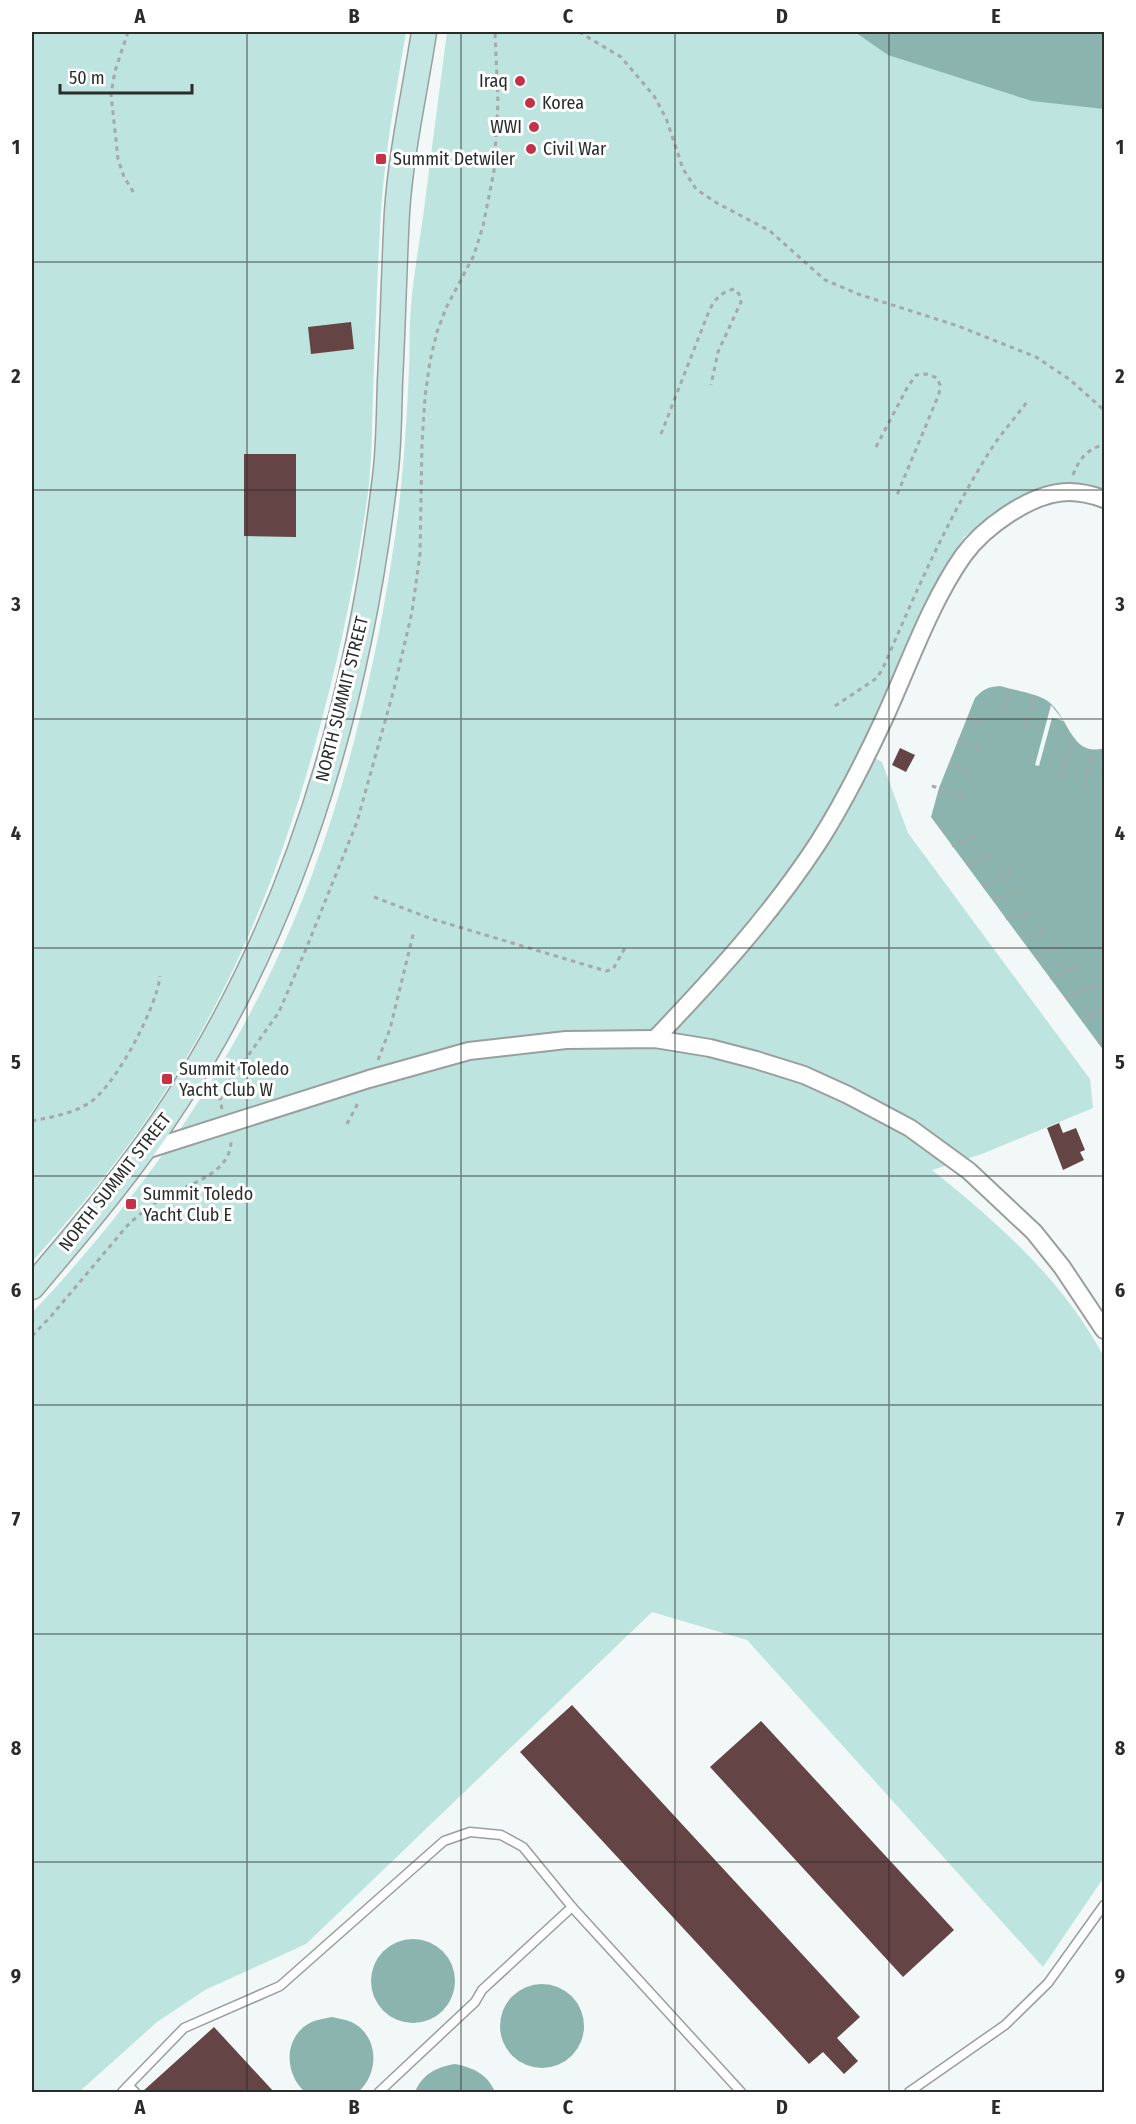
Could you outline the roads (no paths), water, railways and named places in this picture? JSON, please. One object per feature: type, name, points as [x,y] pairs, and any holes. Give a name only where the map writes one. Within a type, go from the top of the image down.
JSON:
[{"type":"main road","name":"NORTH SUMMIT STREET","points":[[32,1287],[92,1217],[143,1151],[177,1100],[227,1016],[274,919],[310,822],[350,682],[373,561],[386,465],[398,208],[424,32]]},
{"type":"street","points":[[655,1039],[755,929],[817,844],[854,783],[939,595],[963,555],[979,537],[1001,519],[1024,505],[1046,496],[1068,492],[1089,494],[1104,499]]},
{"type":"street","points":[[143,1151],[369,1079],[469,1051],[566,1040],[655,1039],[710,1048],[804,1076],[848,1095],[910,1128],[969,1171],[1034,1232],[1062,1267],[1104,1329]]},
{"type":"lane","points":[[128,2090],[184,2028],[280,1986],[444,1841],[470,1832],[501,1835],[523,1847],[573,1907],[741,2092]]},
{"type":"lane","points":[[909,2092],[1005,2025],[1048,1983],[1104,1905]]},
{"type":"lane","points":[[379,2092],[475,2001],[482,1990],[573,1907]]},
{"type":"place","name":"Iraq","points":[[520,81]]},
{"type":"place","name":"Korea","points":[[530,103]]},
{"type":"place","name":"WWI","points":[[534,127]]},
{"type":"place","name":"Civil War","points":[[531,149]]},
{"type":"place","name":"Summit Detwiler","points":[[381,159]]},
{"type":"place","name":"Summit Toledo Yacht Club W","points":[[167,1079]]},
{"type":"place","name":"Summit Toledo Yacht Club E","points":[[131,1204]]}]
